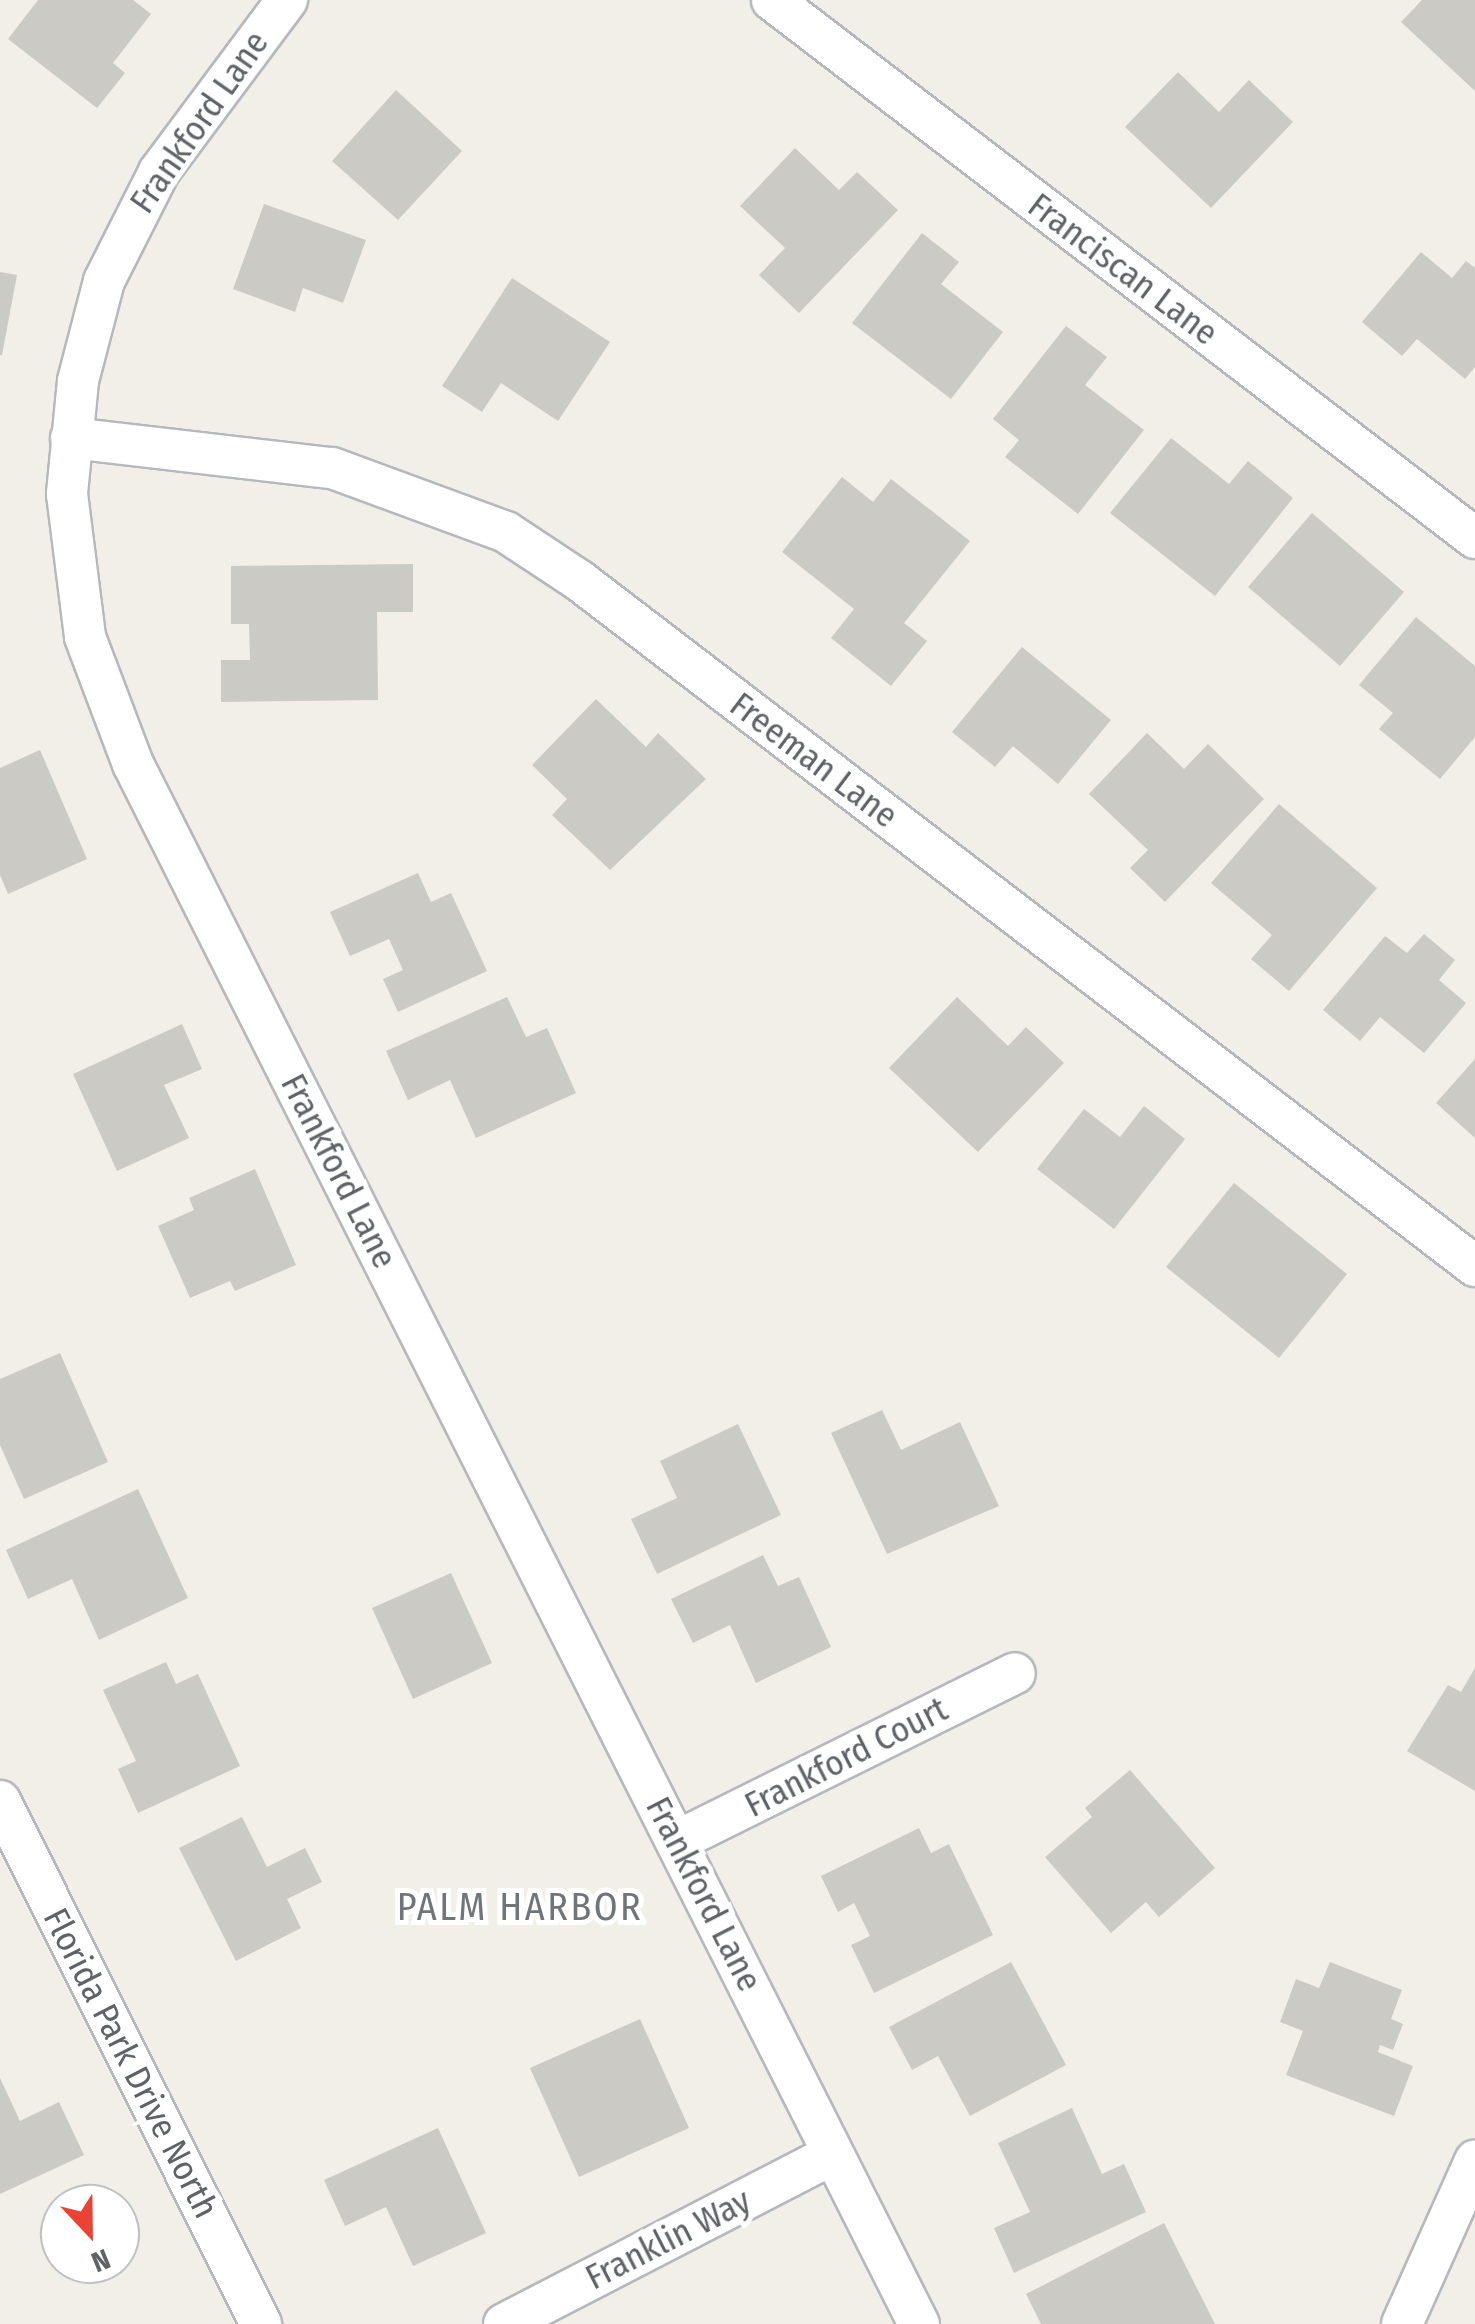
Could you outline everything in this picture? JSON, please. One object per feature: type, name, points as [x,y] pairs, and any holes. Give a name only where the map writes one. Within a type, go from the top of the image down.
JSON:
[{"type":"street","name":"Frankford Lane","points":[[287,0],[134,211],[88,335],[71,438],[68,541],[75,591],[115,728],[919,2324]]},
{"type":"street","name":"Franciscan Lane","points":[[772,0],[1475,538]]},
{"type":"street","name":"Freeman Lane","points":[[71,438],[332,468],[506,532],[580,580],[1475,1266]]},
{"type":"street","name":"Frankford Court","points":[[678,1841],[1015,1672]]},
{"type":"street","name":"Florida Park Drive North","points":[[0,1802],[261,2324]]},
{"type":"street","name":"Franklin Way","points":[[504,2324],[833,2154]]},
{"type":"street","points":[[1402,2324],[1475,2161]]},
{"type":"building","points":[[38,0],[133,0],[151,14],[113,63],[125,73],[97,108],[8,39]]},
{"type":"building","points":[[1422,0],[1475,0],[1475,91],[1401,22]]},
{"type":"building","points":[[1178,72],[1219,112],[1249,80],[1293,122],[1211,208],[1125,127]]},
{"type":"building","points":[[396,90],[462,151],[398,220],[332,161]]},
{"type":"building","points":[[795,148],[839,190],[857,172],[898,210],[799,313],[759,275],[785,248],[740,206]]},
{"type":"building","points":[[264,204],[366,240],[343,303],[303,288],[295,312],[233,289]]},
{"type":"building","points":[[922,233],[959,262],[941,284],[1003,332],[951,399],[852,323]]},
{"type":"building","points":[[1421,252],[1452,278],[1466,261],[1475,268],[1475,367],[1465,379],[1417,339],[1402,356],[1362,322]]},
{"type":"building","points":[[0,272],[17,275],[2,355],[0,355]]},
{"type":"building","points":[[512,278],[610,342],[558,421],[501,383],[482,412],[442,386]]},
{"type":"building","points":[[1066,326],[1107,357],[1085,385],[1144,430],[1078,514],[1005,457],[1019,440],[993,419]]},
{"type":"building","points":[[1171,438],[1229,484],[1248,461],[1293,498],[1215,596],[1110,513]]},
{"type":"building","points":[[842,477],[873,502],[891,479],[970,541],[904,623],[927,641],[891,686],[831,638],[854,609],[782,552]]},
{"type":"building","points":[[1312,513],[1404,592],[1340,666],[1248,587]]},
{"type":"building","points":[[413,564],[413,612],[377,612],[378,700],[221,702],[221,660],[250,660],[249,624],[231,624],[231,566]]},
{"type":"building","points":[[1416,617],[1475,666],[1475,737],[1440,779],[1379,729],[1393,713],[1359,685]]},
{"type":"building","points":[[1022,647],[1111,720],[1058,784],[1013,746],[995,767],[952,732]]},
{"type":"building","points":[[596,699],[646,747],[658,733],[706,779],[610,870],[552,815],[567,799],[532,765]]},
{"type":"building","points":[[1147,733],[1184,769],[1208,744],[1264,799],[1165,902],[1130,868],[1148,850],[1089,794]]},
{"type":"building","points":[[40,750],[87,859],[8,894],[0,875],[0,768]]},
{"type":"building","points":[[1279,804],[1377,888],[1289,991],[1251,959],[1272,935],[1211,883]]},
{"type":"building","points":[[418,873],[431,902],[451,893],[487,971],[398,1012],[383,979],[403,970],[389,939],[350,956],[330,912]]},
{"type":"building","points":[[1424,934],[1455,960],[1439,980],[1466,1003],[1424,1053],[1380,1017],[1360,1041],[1323,1010],[1385,936],[1407,953]]},
{"type":"building","points":[[507,997],[526,1037],[547,1028],[576,1093],[476,1138],[450,1080],[408,1100],[386,1051]]},
{"type":"building","points":[[957,997],[1008,1046],[1026,1027],[1064,1063],[978,1152],[889,1068]]},
{"type":"building","points":[[182,1024],[202,1069],[164,1085],[189,1138],[117,1171],[73,1074]]},
{"type":"building","points":[[1475,1059],[1475,1138],[1436,1103]]},
{"type":"building","points":[[1144,1106],[1185,1139],[1114,1229],[1037,1169],[1084,1109],[1120,1137]]},
{"type":"building","points":[[255,1169],[296,1265],[235,1291],[230,1281],[190,1298],[158,1226],[194,1210],[189,1198]]},
{"type":"building","points":[[1234,1183],[1347,1274],[1279,1358],[1166,1267]]},
{"type":"building","points":[[60,1353],[108,1462],[24,1499],[0,1445],[0,1379]]},
{"type":"building","points":[[882,1410],[901,1450],[960,1422],[999,1506],[887,1554],[831,1433]]},
{"type":"building","points":[[738,1424],[781,1515],[657,1574],[631,1519],[677,1498],[660,1461]]},
{"type":"building","points":[[138,1489],[188,1598],[99,1640],[72,1579],[28,1599],[6,1550]]},
{"type":"building","points":[[763,1555],[778,1586],[799,1577],[831,1647],[756,1683],[730,1625],[693,1643],[671,1599]]},
{"type":"building","points":[[451,1573],[492,1663],[413,1699],[372,1608]]},
{"type":"building","points":[[166,1662],[176,1684],[198,1674],[240,1766],[138,1813],[118,1769],[136,1761],[103,1690]]},
{"type":"building","points":[[1475,1668],[1475,1791],[1407,1751],[1448,1685],[1461,1692]]},
{"type":"building","points":[[1130,1770],[1215,1868],[1159,1917],[1146,1902],[1111,1933],[1045,1857],[1092,1817],[1085,1808]]},
{"type":"building","points":[[242,1817],[267,1867],[305,1848],[322,1882],[287,1899],[301,1928],[236,1961],[179,1848]]},
{"type":"building","points":[[919,1828],[931,1853],[949,1844],[993,1935],[874,1993],[851,1945],[870,1936],[854,1903],[838,1912],[821,1876]]},
{"type":"building","points":[[1011,1962],[1066,2065],[970,2116],[938,2056],[912,2070],[889,2027]]},
{"type":"building","points":[[1330,1962],[1402,1990],[1391,2019],[1403,2024],[1393,2050],[1380,2045],[1378,2052],[1413,2066],[1394,2116],[1286,2075],[1303,2031],[1280,2022],[1296,1979],[1319,1988]]},
{"type":"building","points":[[640,2019],[689,2128],[579,2177],[530,2068]]},
{"type":"building","points":[[0,2078],[20,2121],[59,2102],[84,2155],[0,2194]]},
{"type":"building","points":[[1072,2108],[1102,2174],[1124,2164],[1146,2212],[1014,2273],[994,2228],[1030,2212],[998,2143]]},
{"type":"building","points":[[438,2128],[486,2233],[413,2266],[386,2207],[345,2226],[324,2180]]},
{"type":"building","points":[[1164,2223],[1215,2324],[1041,2324],[1026,2294]]},
{"type":"district","name":"PALM HARBOR","points":[[520,1908]]}]
